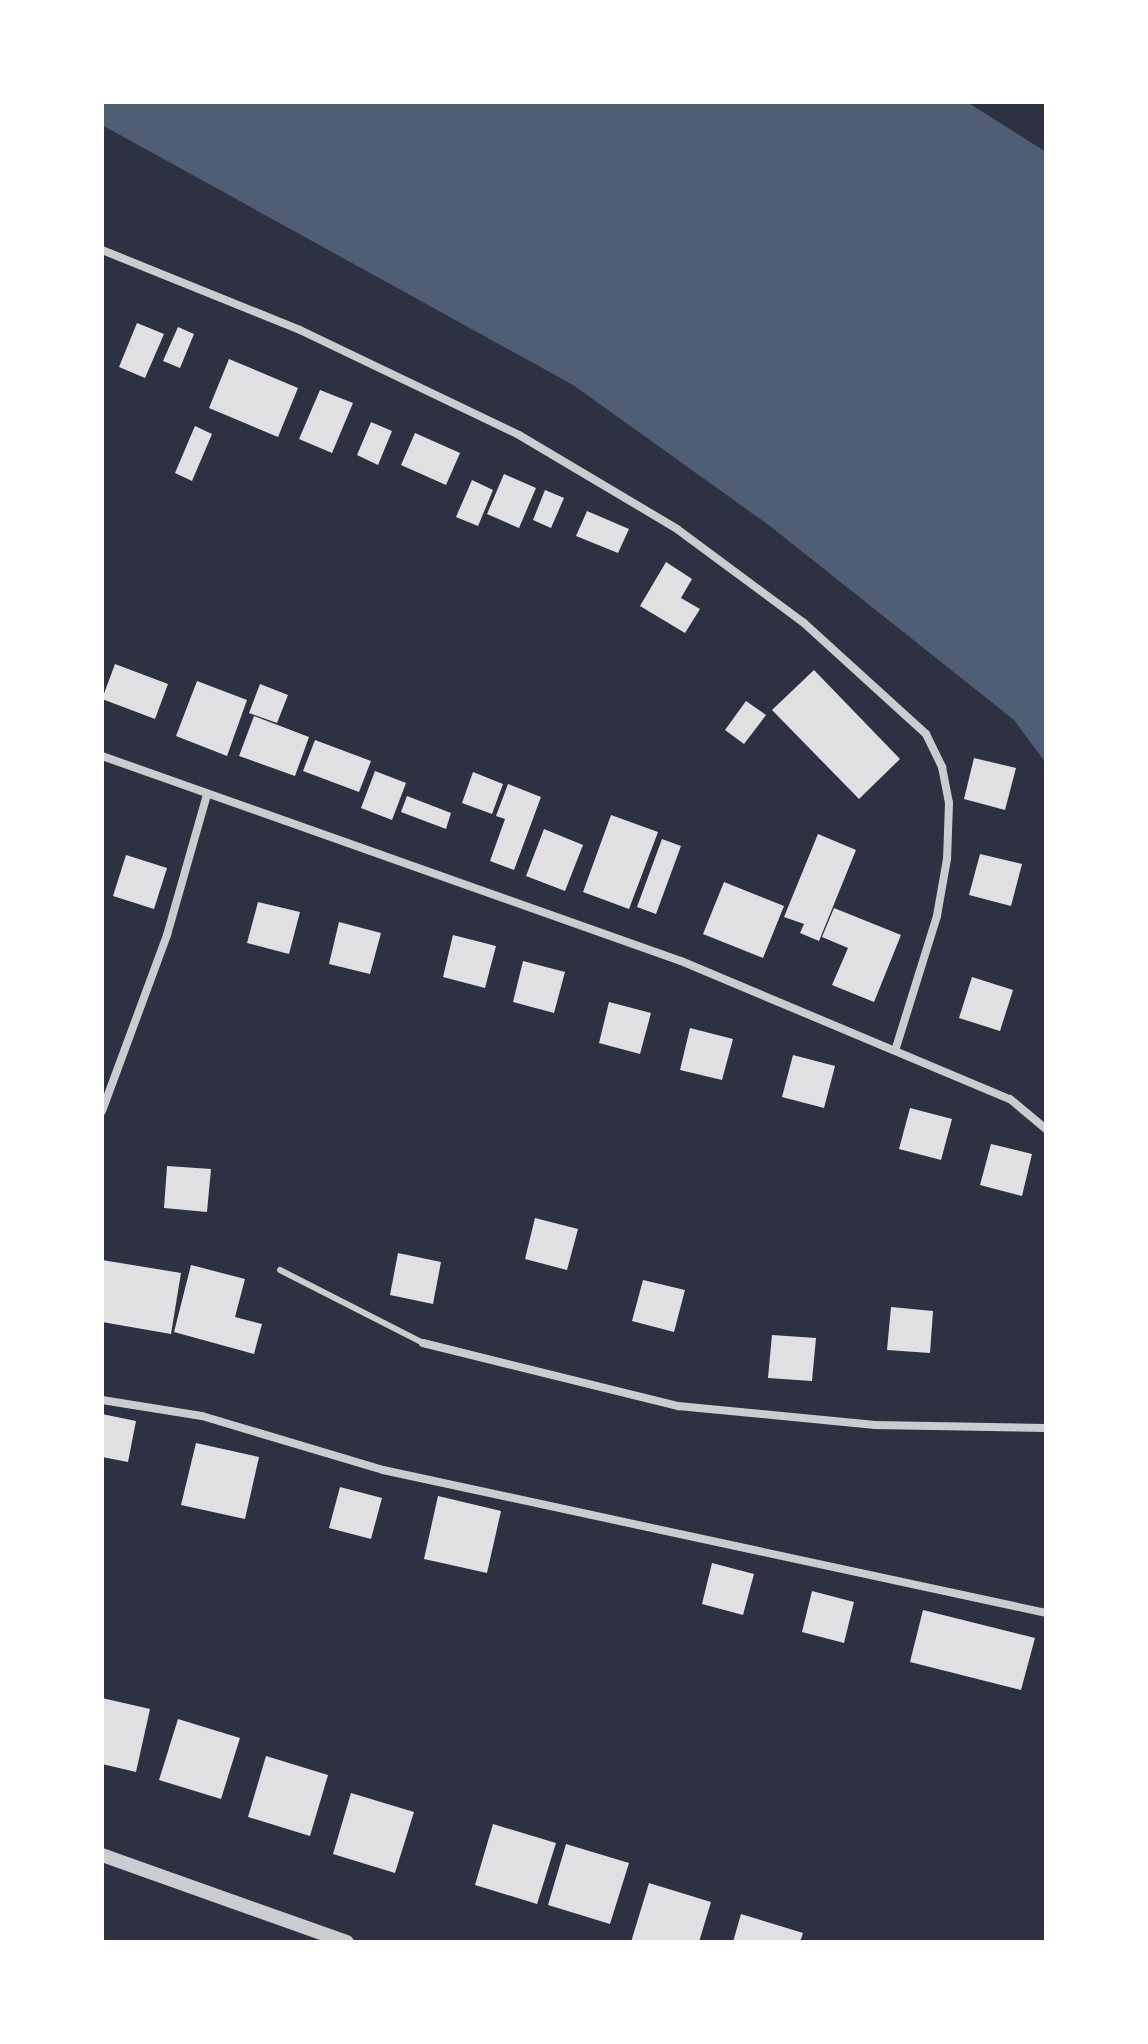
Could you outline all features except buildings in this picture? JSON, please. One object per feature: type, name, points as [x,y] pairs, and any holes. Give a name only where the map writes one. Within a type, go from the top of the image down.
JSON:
[{"type":"street","points":[[102,250],[300,330],[519,435],[677,529],[804,623],[926,734],[942,767],[949,803],[947,859],[937,916],[895,1051]]},
{"type":"street","points":[[102,756],[681,961],[1010,1099],[1046,1129]]},
{"type":"street","points":[[102,1111],[167,935],[207,795]]},
{"type":"street","points":[[423,1343],[678,1406],[875,1425],[1046,1428]]},
{"type":"street","points":[[102,1400],[202,1416],[383,1470],[1046,1613]]},
{"type":"street","points":[[102,1855],[347,1942]]},
{"type":"lane","points":[[280,1270],[423,1343]]},
{"type":"water","points":[[102,102],[967,102],[1046,152],[1046,763],[1014,720],[770,526],[573,385],[102,125]]}]
